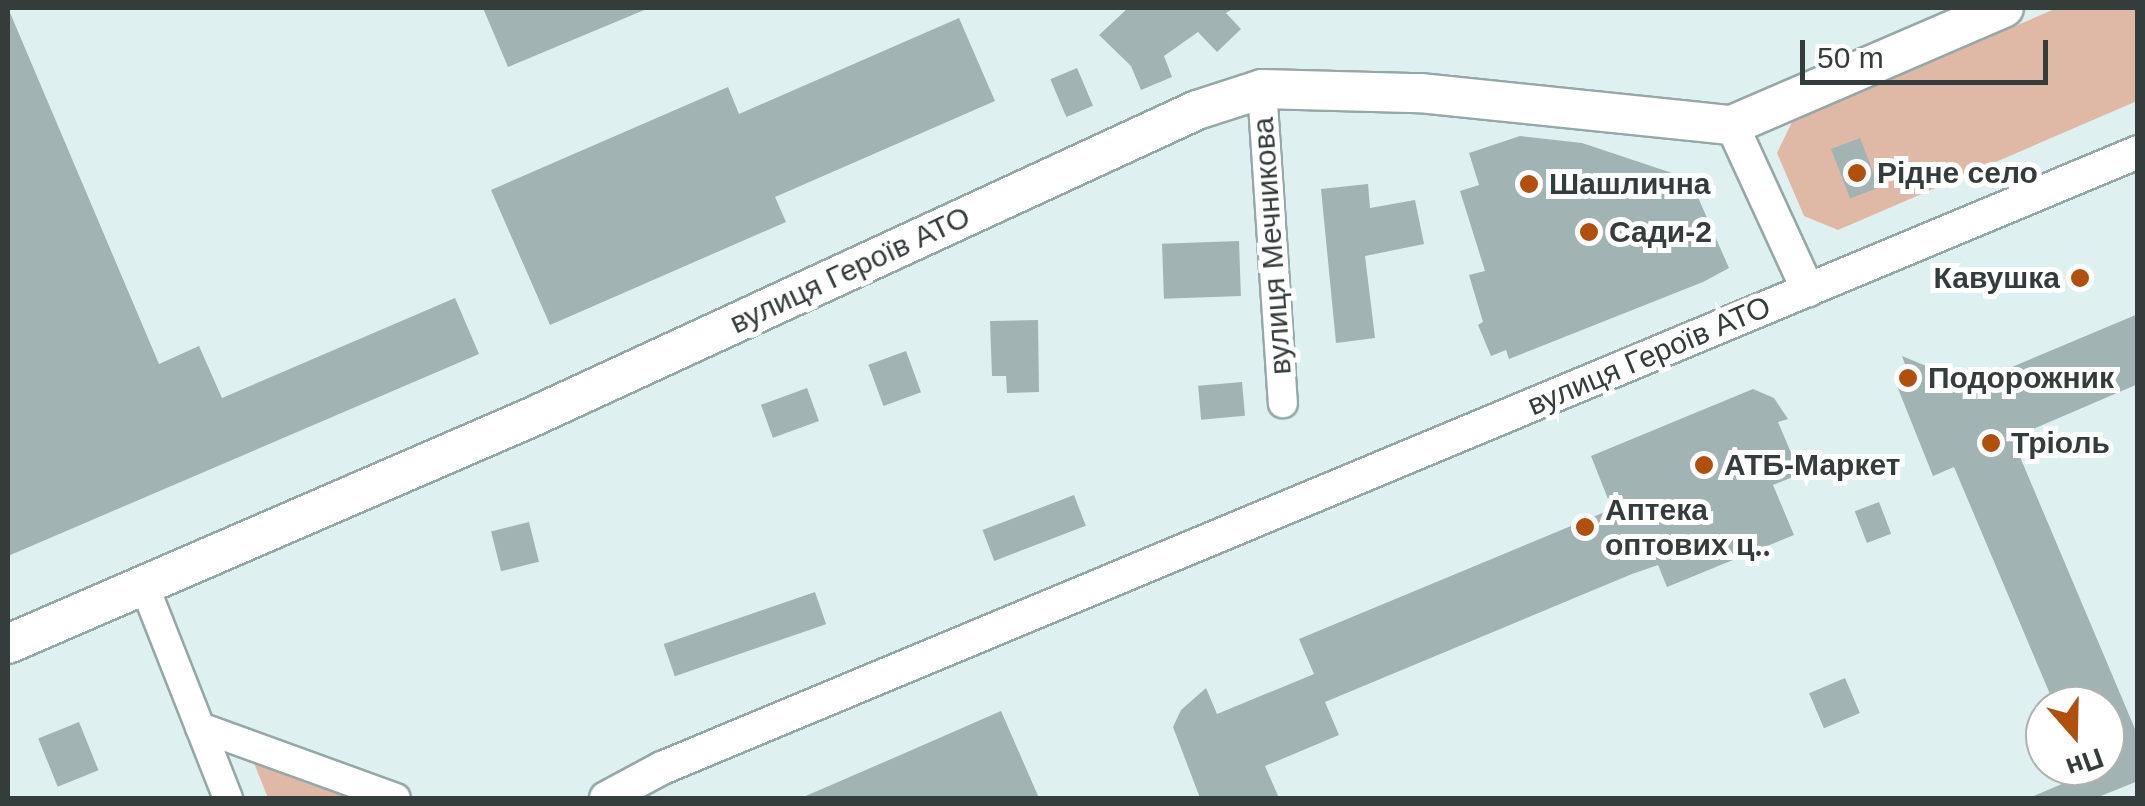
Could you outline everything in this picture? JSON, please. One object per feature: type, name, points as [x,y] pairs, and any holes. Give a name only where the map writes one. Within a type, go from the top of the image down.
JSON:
[{"type":"main road","name":"вулиця Героїв АТО","points":[[8,644],[532,417],[1197,110],[1262,89],[1420,93],[1732,125],[2004,8]]},
{"type":"street","name":"вулиця Мечникова","points":[[1262,89],[1283,403]]},
{"type":"street","name":"вулиця Героїв АТО","points":[[1732,125],[1808,290]]},
{"type":"street","name":"вулиця Героїв АТО","points":[[606,798],[662,768],[2138,152]]},
{"type":"street","points":[[144,585],[228,798]]},
{"type":"street","points":[[200,728],[396,798]]},
{"type":"shaded area","points":[[2057,8],[2137,8],[2137,101],[1838,230],[1804,216],[1777,153],[1792,122]]},
{"type":"shaded area","points":[[245,741],[399,798],[268,798]]},
{"type":"building","points":[[8,8],[159,364],[199,346],[222,398],[455,298],[479,354],[8,556]]},
{"type":"building","points":[[483,8],[649,8],[508,67]]},
{"type":"building","points":[[1128,8],[1234,8],[1226,13],[1241,29],[1217,52],[1198,32],[1164,56],[1172,77],[1141,90],[1131,66],[1099,35]]},
{"type":"building","points":[[959,18],[995,101],[775,197],[786,222],[550,325],[491,190],[728,87],[739,114]]},
{"type":"building","points":[[1077,68],[1093,106],[1066,117],[1050,79]]},
{"type":"building","name":"Сади-2","points":[[1520,136],[1582,143],[1690,179],[1729,268],[1509,359],[1506,350],[1491,356],[1478,325],[1483,322],[1469,275],[1485,271],[1460,191],[1479,185],[1469,153]]},
{"type":"building","name":"Рідне село","points":[[1860,138],[1879,187],[1850,199],[1831,149]]},
{"type":"building","points":[[1368,184],[1370,208],[1415,200],[1424,244],[1365,256],[1375,338],[1336,343],[1321,189]]},
{"type":"building","points":[[1239,241],[1241,296],[1164,299],[1162,244]]},
{"type":"building","points":[[2138,314],[2138,384],[2012,438],[2117,686],[2047,686],[1954,467],[1933,476],[1895,381],[1909,375],[1902,356],[1931,368],[1955,391]]},
{"type":"building","points":[[1038,320],[1039,392],[1007,393],[1006,376],[992,376],[990,321]]},
{"type":"building","points":[[906,351],[921,392],[883,406],[868,365]]},
{"type":"building","points":[[1242,382],[1245,416],[1201,420],[1198,386]]},
{"type":"building","points":[[807,388],[819,421],[773,438],[761,405]]},
{"type":"building","points":[[1753,389],[1774,398],[1788,419],[1778,422],[1800,474],[1773,485],[1794,535],[1667,587],[1658,565],[1632,574],[1325,702],[1339,735],[1265,766],[1279,798],[1200,798],[1173,727],[1181,710],[1206,688],[1217,714],[1314,674],[1299,639],[1612,509],[1591,456]]},
{"type":"building","points":[[1074,495],[1086,526],[994,561],[983,530]]},
{"type":"building","points":[[1879,502],[1891,534],[1867,543],[1855,511]]},
{"type":"building","points":[[529,522],[539,562],[501,571],[491,531]]},
{"type":"building","points":[[815,592],[826,624],[675,676],[664,644]]},
{"type":"building","points":[[1845,678],[1860,713],[1824,728],[1809,693]]},
{"type":"building","points":[[2125,705],[2138,736],[2138,781],[2096,798],[2029,798],[2057,786],[2125,786]]},
{"type":"building","points":[[1001,711],[1039,798],[801,798],[905,753]]},
{"type":"building","points":[[79,722],[98,770],[58,787],[38,738]]},
{"type":"place","name":"Рідне село","points":[[1857,173]]},
{"type":"place","name":"Шашлична","points":[[1529,184]]},
{"type":"place","name":"Сади-2","points":[[1589,232]]},
{"type":"place","name":"Кавушка","points":[[2080,278]]},
{"type":"place","name":"Подорожник","points":[[1908,378]]},
{"type":"place","name":"Тріоль","points":[[1991,443]]},
{"type":"place","name":"АТБ-Маркет","points":[[1704,465]]},
{"type":"place","name":"Аптека оптових ц‥","points":[[1585,527]]}]
